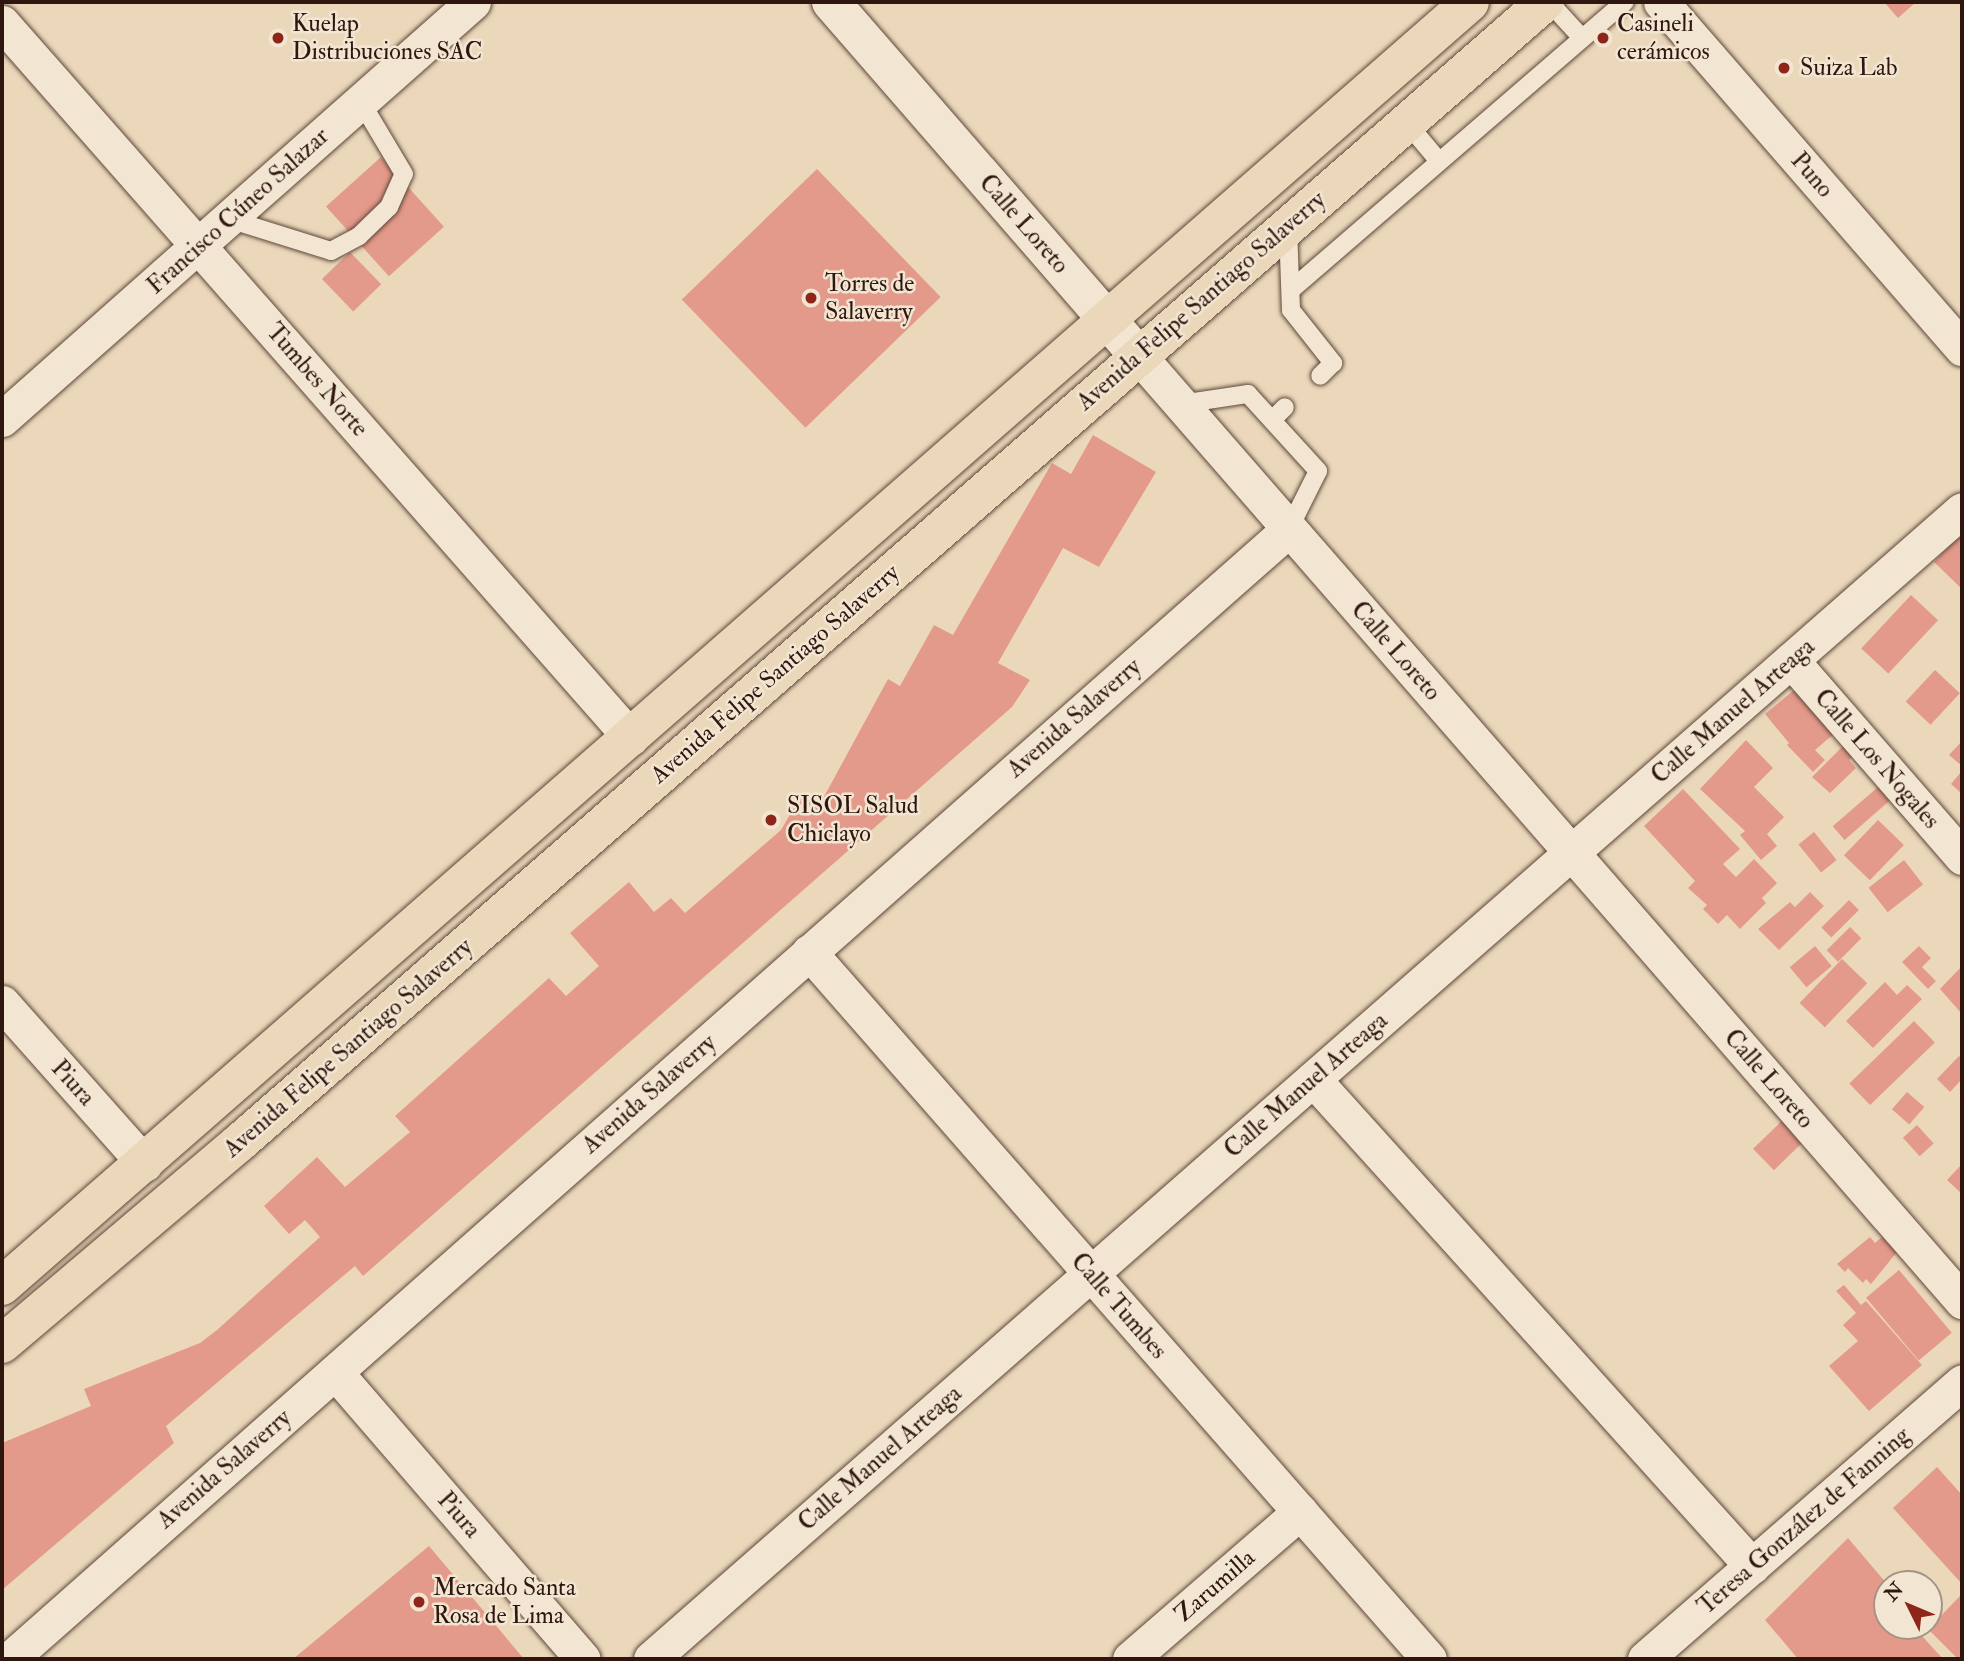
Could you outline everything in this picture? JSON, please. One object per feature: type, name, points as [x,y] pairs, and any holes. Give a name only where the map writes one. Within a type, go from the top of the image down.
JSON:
[{"type":"main road","name":"Avenida Felipe Santiago Salaverry","points":[[2,1286],[145,1164],[1471,2]]},
{"type":"main road","name":"Avenida Felipe Santiago Salaverry","points":[[2,1344],[250,1134],[1138,355],[1547,2]]},
{"type":"street","name":"Francisco Cúneo Salazar","points":[[2,419],[471,2]]},
{"type":"street","name":"Calle Loreto","points":[[831,2],[1962,1301]]},
{"type":"street","name":"Puno","points":[[1661,2],[1962,348]]},
{"type":"street","name":"Tumbes Norte","points":[[2,23],[631,738]]},
{"type":"street","name":"Calle Manuel Arteaga","points":[[651,1659],[1962,510]]},
{"type":"street","name":"Avenida Salaverry","points":[[9,1659],[1289,529]]},
{"type":"street","name":"Calle Los Nogales","points":[[1791,660],[1962,857]]},
{"type":"street","name":"Calle Tumbes","points":[[809,952],[1429,1659]]},
{"type":"street","name":"Piura","points":[[2,1003],[145,1164]]},
{"type":"street","points":[[1313,1079],[1752,1566]]},
{"type":"street","name":"Piura","points":[[335,1372],[583,1659]]},
{"type":"street","name":"Teresa González de Fanning","points":[[1645,1659],[1962,1382]]},
{"type":"street","name":"Zarumilla","points":[[1130,1659],[1300,1512]]},
{"type":"lane","points":[[1547,2],[1582,38]]},
{"type":"lane","points":[[1292,289],[1438,160],[1625,2]]},
{"type":"lane","points":[[229,219],[331,251],[359,236],[389,207],[404,174],[361,102]]},
{"type":"lane","points":[[1406,123],[1438,160]]},
{"type":"lane","points":[[1288,226],[1291,310],[1333,363],[1320,376]]},
{"type":"lane","points":[[1181,404],[1248,394],[1318,471],[1289,529]]},
{"type":"lane","points":[[1272,420],[1285,407]]},
{"type":"building","points":[[1884,2],[1916,2],[1898,18]]},
{"type":"building","points":[[381,157],[444,227],[389,276],[326,207]]},
{"type":"building","name":"Torres de Salaverry","points":[[817,169],[941,297],[805,428],[682,300]]},
{"type":"building","points":[[350,252],[381,284],[353,311],[322,279]]},
{"type":"building","points":[[1093,435],[1156,472],[1099,567],[1063,548],[998,663],[1030,680],[1012,707],[363,1276],[355,1266],[166,1426],[174,1443],[2,1590],[2,1443],[91,1406],[84,1389],[200,1343],[217,1330],[320,1237],[305,1220],[289,1234],[264,1206],[317,1157],[345,1187],[410,1132],[395,1116],[549,978],[566,996],[599,966],[570,933],[629,882],[654,912],[671,898],[685,913],[781,830],[802,794],[820,804],[888,679],[900,686],[934,625],[953,635],[1052,463],[1071,474]]},
{"type":"building","points":[[1962,532],[1962,589],[1934,562]]},
{"type":"building","points":[[1911,595],[1938,620],[1888,674],[1861,648]]},
{"type":"building","points":[[1935,670],[1960,693],[1931,725],[1906,701]]},
{"type":"building","points":[[1804,682],[1842,727],[1815,750],[1825,760],[1813,772],[1787,745],[1789,743],[1765,714]]},
{"type":"building","points":[[1746,740],[1773,768],[1754,787],[1784,817],[1767,834],[1777,846],[1761,860],[1740,835],[1745,831],[1700,789]]},
{"type":"building","points":[[1962,741],[1962,766],[1949,755]]},
{"type":"building","points":[[1843,746],[1853,756],[1849,760],[1856,768],[1830,793],[1812,777]]},
{"type":"building","points":[[1962,771],[1962,794],[1951,784]]},
{"type":"building","points":[[1878,787],[1890,801],[1845,840],[1833,826]]},
{"type":"building","points":[[1683,789],[1740,849],[1723,864],[1736,877],[1754,859],[1777,883],[1762,898],[1766,903],[1740,929],[1727,915],[1718,924],[1703,909],[1707,905],[1688,888],[1695,881],[1644,826]]},
{"type":"building","points":[[1878,820],[1904,845],[1870,880],[1844,855]]},
{"type":"building","points":[[1814,832],[1837,860],[1821,873],[1798,845]]},
{"type":"building","points":[[1904,860],[1923,884],[1888,912],[1869,888]]},
{"type":"building","points":[[1810,892],[1824,906],[1779,950],[1758,929],[1790,902],[1795,907]]},
{"type":"building","points":[[1849,900],[1859,910],[1831,937],[1821,928]]},
{"type":"building","points":[[1850,927],[1861,938],[1838,962],[1827,950]]},
{"type":"building","points":[[1815,946],[1832,966],[1806,987],[1790,967]]},
{"type":"building","points":[[1919,946],[1931,958],[1922,967],[1936,981],[1928,989],[1902,962]]},
{"type":"building","points":[[1842,959],[1867,983],[1825,1027],[1800,1003]]},
{"type":"building","points":[[1962,966],[1962,1014],[1940,989]]},
{"type":"building","points":[[1885,982],[1897,995],[1907,985],[1922,999],[1873,1048],[1846,1021]]},
{"type":"building","points":[[1914,1021],[1935,1043],[1870,1105],[1849,1084]]},
{"type":"building","points":[[1959,1056],[1962,1059],[1962,1079],[1950,1092],[1937,1079]]},
{"type":"building","points":[[1907,1092],[1924,1107],[1909,1124],[1892,1109]]},
{"type":"building","points":[[1789,1114],[1810,1136],[1774,1170],[1753,1149]]},
{"type":"building","points":[[1917,1125],[1934,1144],[1920,1156],[1903,1138]]},
{"type":"building","points":[[1962,1164],[1962,1194],[1947,1180]]},
{"type":"building","points":[[1870,1237],[1875,1243],[1882,1237],[1897,1252],[1871,1284],[1866,1279],[1863,1283],[1848,1268],[1845,1272],[1837,1264]]},
{"type":"building","points":[[1899,1270],[1952,1333],[1919,1360],[1866,1298]]},
{"type":"building","points":[[1844,1285],[1861,1305],[1866,1301],[1922,1365],[1869,1411],[1829,1366],[1858,1341],[1843,1325],[1856,1313],[1836,1291]]},
{"type":"building","points":[[1937,1467],[1962,1495],[1962,1584],[1893,1508]]},
{"type":"building","points":[[1848,1538],[1875,1570],[1873,1570],[1873,1640],[1926,1640],[1943,1659],[1798,1659],[1765,1620]]},
{"type":"building","name":"Mercado Santa Rosa de Lima","points":[[429,1546],[524,1659],[293,1659]]},
{"type":"building","points":[[1962,1594],[1962,1659],[1958,1659],[1939,1640],[1943,1640],[1943,1614]]},
{"type":"place","name":"Kuelap Distribuciones SAC","points":[[278,38]]},
{"type":"place","name":"Casineli cerámicos","points":[[1603,38]]},
{"type":"place","name":"Suiza Lab","points":[[1784,68]]},
{"type":"place","name":"Torres de Salaverry","points":[[811,298]]},
{"type":"place","name":"SISOL Salud Chiclayo","points":[[771,820]]},
{"type":"place","name":"Mercado Santa Rosa de Lima","points":[[419,1602]]}]
